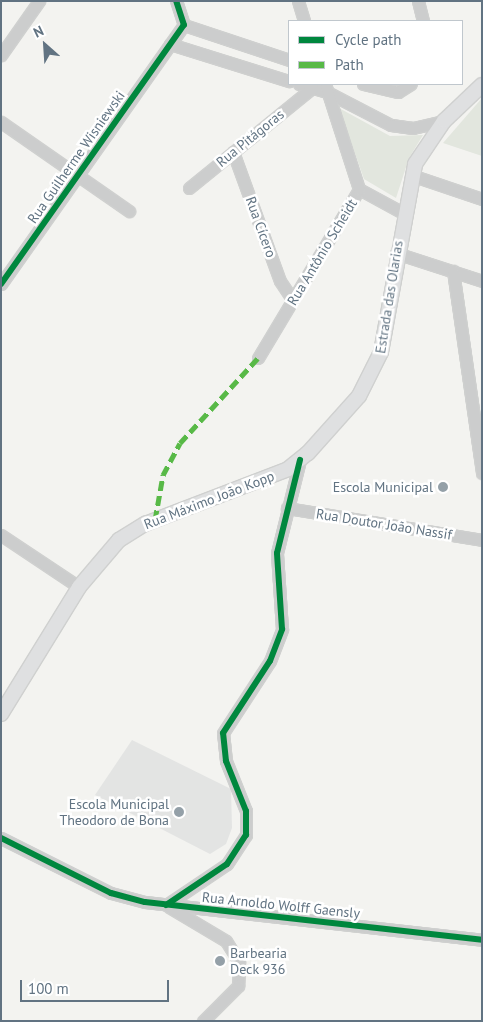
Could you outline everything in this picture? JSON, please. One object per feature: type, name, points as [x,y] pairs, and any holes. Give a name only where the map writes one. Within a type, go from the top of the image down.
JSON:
[{"type":"main road","name":"Estrada das Olarias","points":[[300,460],[373,374],[411,175],[444,121],[482,85]]},
{"type":"main road","name":"Rua Máximo João Kopp","points":[[1,714],[79,587],[104,554],[133,530],[271,477],[300,460]]},
{"type":"street","points":[[1,55],[39,1]]},
{"type":"street","points":[[176,1],[184,25],[288,60]]},
{"type":"street","points":[[298,1],[304,20]]},
{"type":"street","points":[[418,1],[423,20]]},
{"type":"street","name":"Rua Guilherme Wisniewski","points":[[1,284],[184,25]]},
{"type":"street","points":[[170,44],[288,81]]},
{"type":"street","points":[[302,85],[312,88],[326,88],[391,126],[412,128],[444,121]]},
{"type":"street","points":[[366,85],[389,92],[408,87]]},
{"type":"street","name":"Rua Pitágoras","points":[[189,188],[312,88]]},
{"type":"street","name":"Rua Antônio Scheidt","points":[[258,358],[359,189],[326,88]]},
{"type":"street","points":[[1,122],[129,211]]},
{"type":"street","name":"Rua Cícero","points":[[233,152],[280,281],[293,300]]},
{"type":"street","points":[[411,175],[482,199]]},
{"type":"street","points":[[359,189],[403,213]]},
{"type":"street","points":[[396,253],[482,280]]},
{"type":"street","points":[[453,271],[482,473]]},
{"type":"street","name":"Estrada das Olarias","points":[[166,905],[227,864],[246,835],[246,811],[225,756],[223,732],[270,661],[280,636],[278,553],[287,508],[300,460]]},
{"type":"street","name":"Rua Doutor João Nassif","points":[[287,508],[482,540]]},
{"type":"street","points":[[1,535],[79,587]]},
{"type":"street","name":"Rua Arnoldo Wolff Gaensly","points":[[1,838],[111,892],[166,905],[482,940]]},
{"type":"street","points":[[166,905],[226,941],[239,962],[238,986],[203,1021]]},
{"type":"shaded area","points":[[482,98],[482,156],[443,143]]},
{"type":"shaded area","points":[[339,108],[390,136],[423,135],[409,158],[396,198],[364,179]]},
{"type":"shaded area","name":"Escola Municipal Theodoro de Bona","points":[[132,740],[231,789],[232,828],[226,844],[210,854],[95,795]]},
{"type":"marked path","points":[[155,520],[163,475],[180,443],[258,358]]},
{"type":"cycle path","points":[[1,284],[184,25],[176,1]]},
{"type":"cycle path","points":[[166,905],[227,864],[246,835],[246,811],[226,761],[223,733],[270,661],[282,629],[277,553],[300,460]]},
{"type":"cycle path","points":[[1,838],[111,893],[145,902],[482,940]]},
{"type":"place","name":"Escola Municipal","points":[[443,487]]},
{"type":"place","name":"Escola Municipal Theodoro de Bona","points":[[179,812]]},
{"type":"place","name":"Barbearia Deck 936","points":[[220,961]]}]
